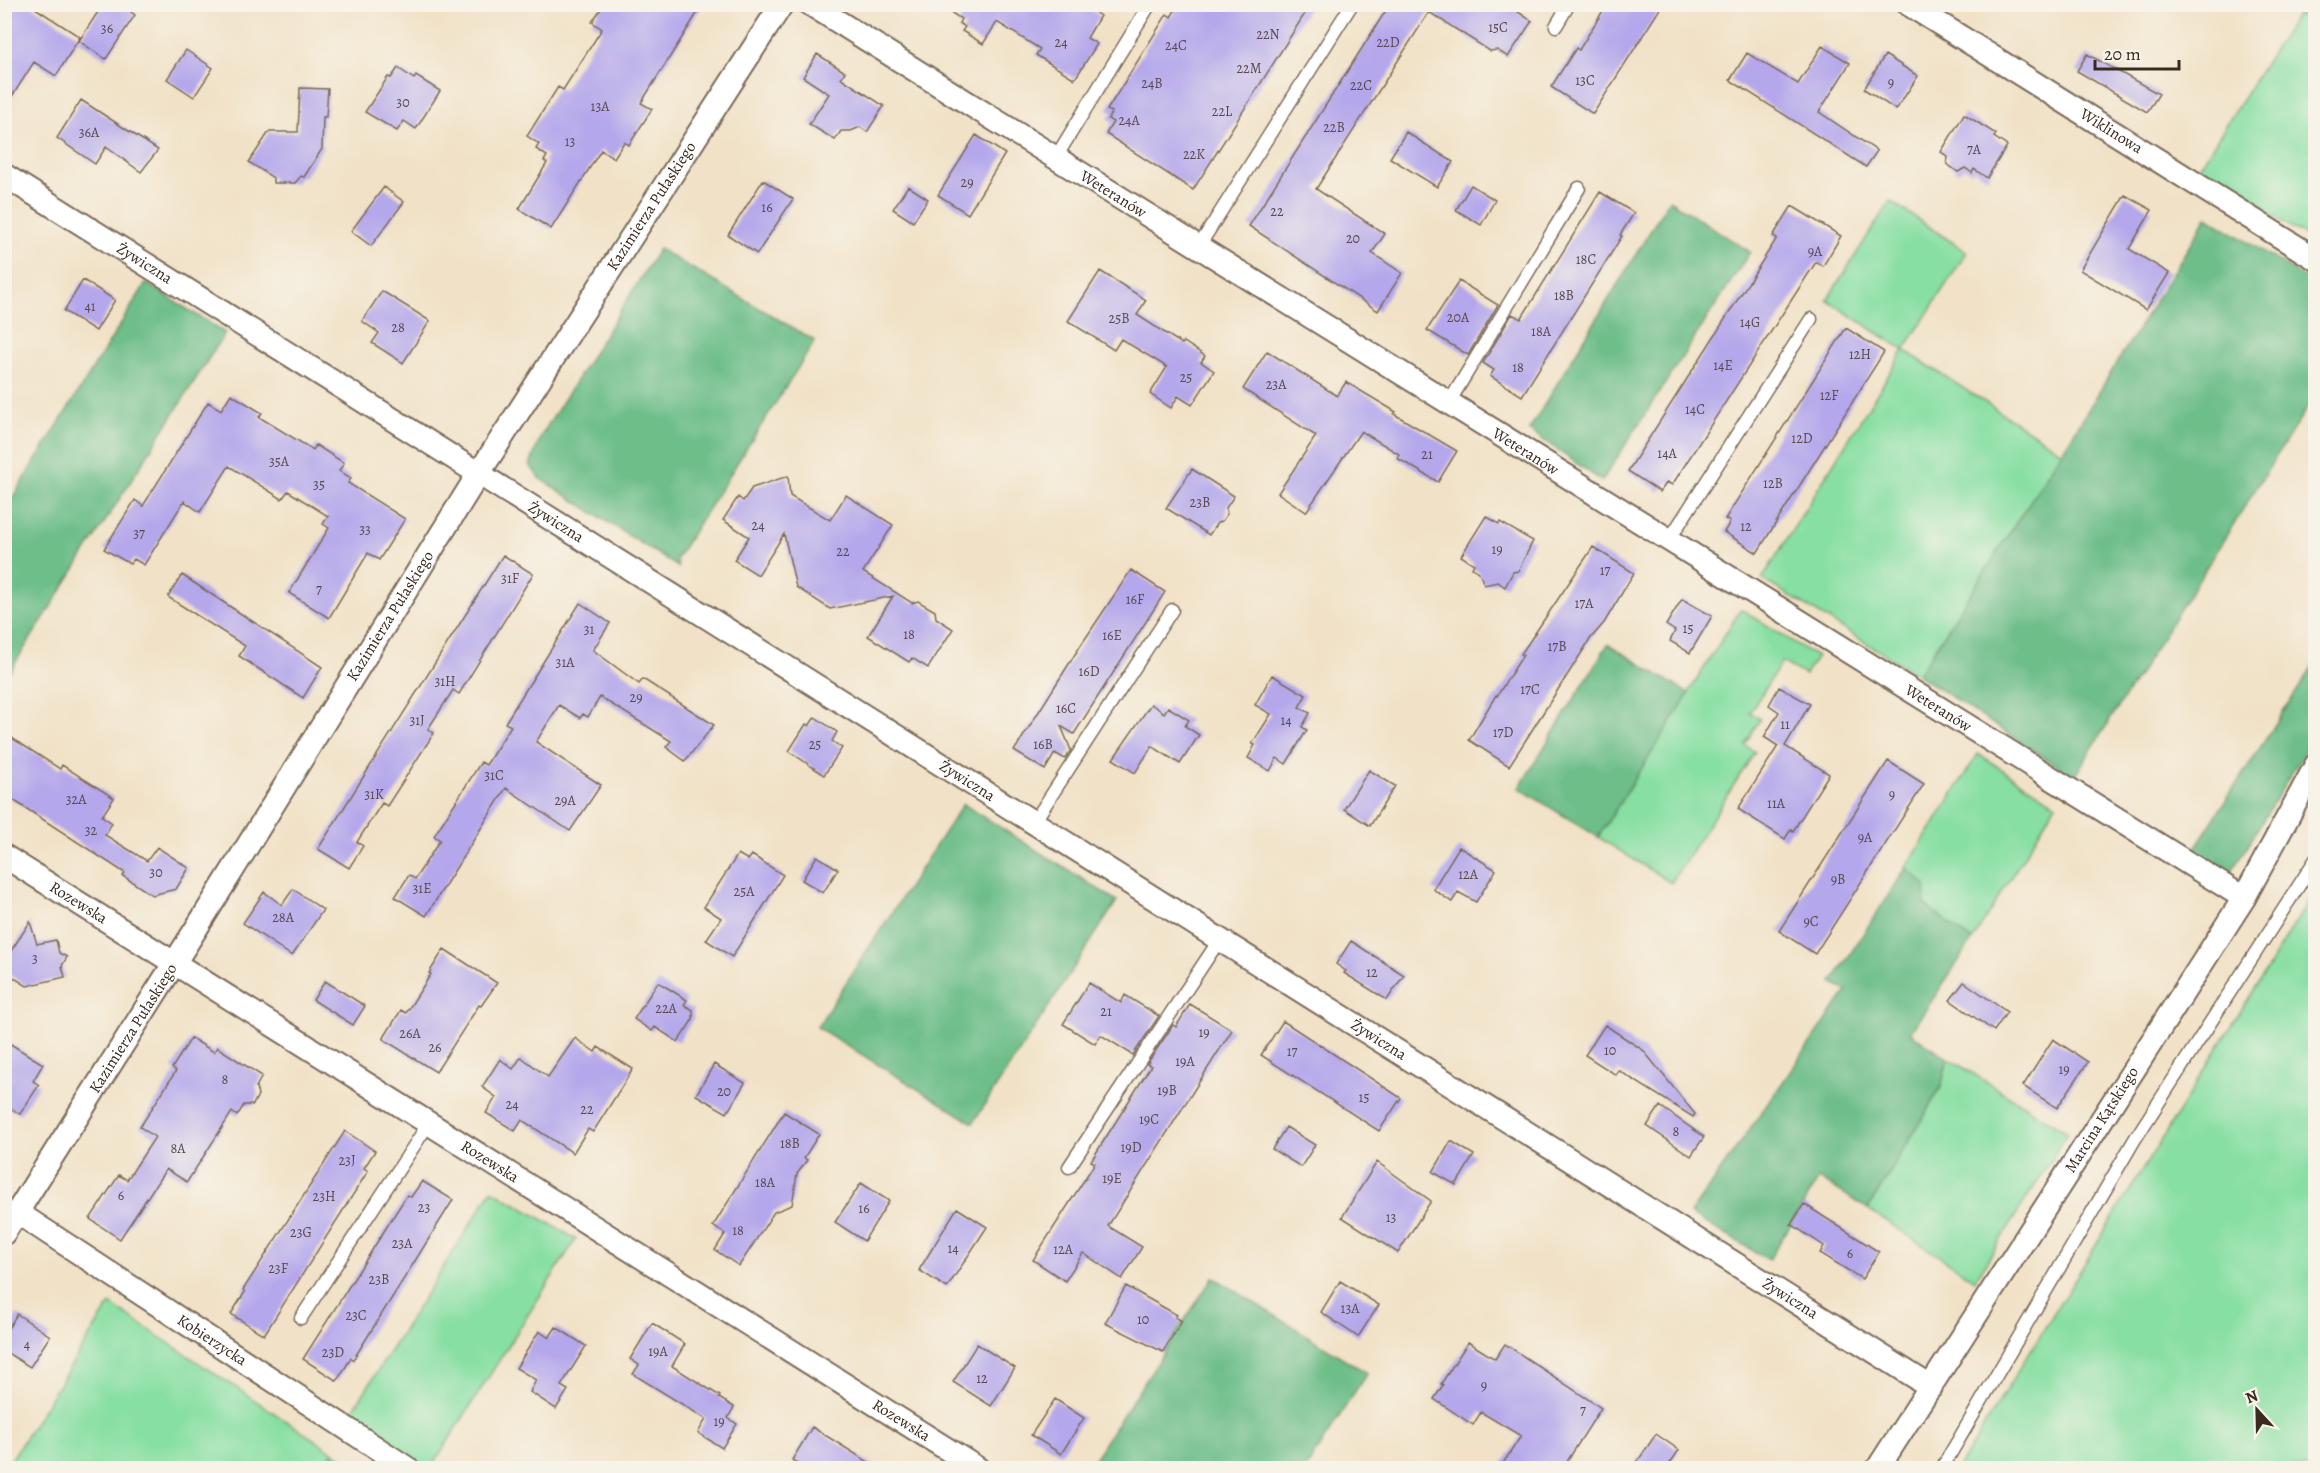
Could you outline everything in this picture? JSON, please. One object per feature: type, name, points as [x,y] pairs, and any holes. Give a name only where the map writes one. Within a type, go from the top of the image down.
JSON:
[{"type":"street","name":"Kazimierza Pułaskiego","points":[[4,1233],[176,963],[479,473],[782,4]]},
{"type":"street","name":"Weteranów","points":[[810,4],[1448,404],[2244,898]]},
{"type":"street","name":"Wiklinowa","points":[[1908,4],[2316,259]]},
{"type":"street","name":"Żywiczna","points":[[4,176],[1931,1387]]},
{"type":"street","name":"Marcina Kątskiego","points":[[1878,1468],[2244,898],[2316,765]]},
{"type":"street","name":"Rozewska","points":[[4,856],[977,1468]]},
{"type":"street","name":"Kobierzycka","points":[[18,1213],[406,1468]]},
{"type":"lane","points":[[1056,157],[1150,4]]},
{"type":"lane","points":[[1199,246],[1352,4]]},
{"type":"lane","points":[[1556,26],[1569,4]]},
{"type":"lane","points":[[1448,404],[1579,188]]},
{"type":"lane","points":[[1669,540],[1811,319]]},
{"type":"lane","points":[[1034,822],[1172,610]]},
{"type":"lane","points":[[1942,1468],[2134,1139],[2316,859]]},
{"type":"lane","points":[[1069,1167],[1220,939]]},
{"type":"lane","points":[[301,1318],[429,1123]]},
{"type":"green space","points":[[2303,5],[2315,5],[2315,26],[2297,14]]},
{"type":"green space","points":[[2297,14],[2315,26],[2315,242],[2198,169]]},
{"type":"green space","points":[[1669,200],[1750,252],[1602,481],[1529,430]]},
{"type":"green space","points":[[1890,201],[1967,252],[1904,350],[1827,300]]},
{"type":"green space","points":[[2207,217],[2315,284],[2315,395],[2074,777],[1918,675],[2062,452]]},
{"type":"green space","points":[[659,249],[815,341],[676,559],[678,567],[539,478],[530,465],[541,436]]},
{"type":"green space","points":[[146,283],[225,333],[5,679],[5,510]]},
{"type":"green space","points":[[1904,350],[2062,452],[1918,675],[1762,579]]},
{"type":"green space","points":[[1741,609],[1817,657],[1805,675],[1782,662],[1750,712],[1760,719],[1745,745],[1755,752],[1671,883],[1598,837]]},
{"type":"green space","points":[[1608,644],[1689,694],[1598,837],[1519,788]]},
{"type":"green space","points":[[2315,663],[2315,702],[2310,709],[2315,735],[2230,874],[2193,851]]},
{"type":"green space","points":[[1978,754],[2056,804],[1972,941],[1924,904],[1906,868]]},
{"type":"green space","points":[[963,804],[1117,901],[973,1123],[817,1027]]},
{"type":"green space","points":[[1906,868],[1926,885],[1924,904],[1972,941],[1910,1033],[1948,1058],[1941,1087],[1868,1209],[1819,1178],[1769,1260],[1690,1214],[1847,991],[1832,982]]},
{"type":"green space","points":[[2315,891],[2315,1468],[1958,1468]]},
{"type":"green space","points":[[1948,1058],[2068,1133],[1975,1280],[1868,1209],[1941,1087]]},
{"type":"green space","points":[[492,1190],[576,1239],[431,1468],[425,1468],[348,1418]]},
{"type":"green space","points":[[1213,1277],[1367,1373],[1306,1468],[1088,1468]]},
{"type":"green space","points":[[110,1304],[333,1452],[323,1468],[6,1468]]},
{"type":"green space","points":[[333,1452],[358,1468],[323,1468]]},
{"type":"building","points":[[4,4],[29,4],[80,37],[56,76],[34,62],[4,109]]},
{"type":"building","points":[[103,4],[120,4],[135,15],[106,59],[79,41]]},
{"type":"building","points":[[604,4],[703,4],[641,103],[652,109],[629,145],[624,142],[614,158],[601,150],[551,229],[519,209],[547,163],[544,161],[547,156],[536,149],[539,144],[527,136],[558,87],[563,90],[602,29],[592,22]]},
{"type":"building","points":[[938,4],[1083,4],[1100,16],[1087,38],[1097,44],[1075,79],[1036,55],[1040,49],[997,22],[983,44],[962,31],[965,27],[959,23],[961,19]]},
{"type":"building","points":[[1179,4],[1311,4],[1193,190],[1106,134],[1113,122],[1108,119],[1112,112],[1107,110],[1167,14],[1171,17]]},
{"type":"building","points":[[1390,4],[1506,4],[1532,21],[1508,57],[1497,50],[1490,51],[1429,12],[1316,189],[1385,234],[1372,253],[1402,273],[1378,311],[1249,226]]},
{"type":"building","points":[[1607,4],[1663,4],[1593,114],[1551,87],[1576,48],[1579,50]]},
{"type":"building","points":[[1822,46],[1850,63],[1819,112],[1877,151],[1866,167],[1730,80],[1747,53],[1798,84]]},
{"type":"building","points":[[186,50],[213,68],[194,97],[167,79]]},
{"type":"building","points":[[817,54],[845,72],[841,78],[884,106],[867,132],[860,127],[851,131],[841,131],[835,140],[809,124],[829,94],[803,77]]},
{"type":"building","points":[[2087,54],[2159,94],[2147,112],[2077,71]]},
{"type":"building","points":[[1885,55],[1918,76],[1896,110],[1864,89]]},
{"type":"building","points":[[398,68],[414,79],[416,76],[440,91],[416,129],[404,121],[397,131],[365,112],[388,77],[391,78]]},
{"type":"building","points":[[300,88],[328,89],[326,117],[323,117],[322,149],[304,177],[301,176],[295,183],[273,183],[273,178],[249,162],[269,132],[298,132]]},
{"type":"building","points":[[81,100],[158,150],[141,172],[106,147],[95,164],[57,138]]},
{"type":"building","points":[[1964,114],[1996,134],[1994,137],[2007,146],[1987,178],[1974,169],[1972,173],[1965,168],[1958,172],[1947,164],[1948,157],[1941,152]]},
{"type":"building","points":[[1406,132],[1453,162],[1437,187],[1390,158]]},
{"type":"building","points":[[976,135],[1005,154],[968,214],[938,195]]},
{"type":"building","points":[[763,180],[793,199],[757,254],[728,235]]},
{"type":"building","points":[[1471,185],[1495,200],[1481,225],[1456,210]]},
{"type":"building","points":[[908,186],[928,199],[913,222],[893,209]]},
{"type":"building","points":[[384,187],[404,202],[371,246],[351,231]]},
{"type":"building","points":[[1600,192],[1634,213],[1522,396],[1490,376],[1494,370],[1483,363],[1512,314],[1521,319]]},
{"type":"building","points":[[2125,195],[2152,210],[2129,249],[2169,273],[2146,310],[2080,270]]},
{"type":"building","points":[[1792,206],[1841,236],[1823,266],[1816,262],[1672,485],[1667,482],[1660,492],[1628,471],[1777,238],[1773,236]]},
{"type":"building","points":[[1100,271],[1146,300],[1137,315],[1205,356],[1201,362],[1214,371],[1192,405],[1178,396],[1171,408],[1150,394],[1167,367],[1121,339],[1114,350],[1068,321]]},
{"type":"building","points":[[83,280],[115,300],[96,331],[64,311]]},
{"type":"building","points":[[1459,281],[1498,305],[1468,355],[1427,330]]},
{"type":"building","points":[[382,291],[430,321],[403,363],[372,343],[379,333],[362,321]]},
{"type":"building","points":[[1846,328],[1884,352],[1757,553],[1724,532],[1730,522],[1725,519]]},
{"type":"building","points":[[1267,351],[1337,396],[1346,382],[1396,412],[1394,414],[1457,451],[1438,482],[1397,458],[1399,454],[1361,431],[1306,512],[1278,493],[1316,436],[1243,389]]},
{"type":"building","points":[[231,394],[262,413],[259,417],[313,450],[316,445],[344,463],[339,471],[351,478],[348,483],[405,519],[379,560],[368,553],[329,618],[289,593],[329,528],[323,524],[328,516],[288,491],[282,499],[229,466],[200,512],[184,501],[144,565],[134,559],[130,564],[104,549],[135,500],[143,506],[208,402],[221,410]]},
{"type":"building","points":[[1192,469],[1234,496],[1226,508],[1227,514],[1209,535],[1166,508]]},
{"type":"building","points":[[788,476],[790,496],[830,520],[846,495],[893,525],[863,572],[912,603],[918,601],[935,611],[936,618],[953,629],[928,668],[912,658],[909,662],[868,636],[893,596],[830,609],[796,587],[784,534],[758,575],[734,560],[749,537],[723,520],[738,497],[743,501],[752,488]]},
{"type":"building","points":[[1486,516],[1533,541],[1518,571],[1513,572],[1505,587],[1498,582],[1484,585],[1479,572],[1472,568],[1474,564],[1461,556]]},
{"type":"building","points":[[1593,547],[1634,573],[1604,623],[1591,638],[1509,766],[1469,740],[1523,655],[1521,654]]},
{"type":"building","points":[[503,555],[533,574],[459,694],[453,690],[428,729],[434,733],[387,806],[382,803],[357,842],[363,846],[349,868],[318,849]]},
{"type":"building","points":[[1131,570],[1165,592],[1074,734],[1061,726],[1071,750],[1065,759],[1055,753],[1045,770],[1014,751]]},
{"type":"building","points":[[182,575],[322,667],[303,698],[239,656],[245,646],[168,597]]},
{"type":"building","points":[[1682,599],[1712,616],[1690,653],[1670,641],[1675,631],[1666,625]]},
{"type":"building","points":[[580,603],[610,623],[593,650],[639,684],[643,679],[714,725],[685,761],[666,747],[671,741],[600,697],[588,717],[583,714],[580,718],[559,705],[536,742],[601,785],[570,831],[506,788],[426,916],[395,897],[409,875],[415,879],[440,840],[434,836],[481,762],[486,765],[511,726],[505,723]]},
{"type":"building","points":[[1272,675],[1306,695],[1299,707],[1310,713],[1302,727],[1307,730],[1286,764],[1277,758],[1270,771],[1248,758],[1255,745],[1252,744],[1271,714],[1255,705]]},
{"type":"building","points":[[1779,687],[1810,704],[1785,746],[1829,774],[1793,831],[1791,829],[1785,839],[1738,809],[1778,746],[1764,737],[1779,712],[1769,705]]},
{"type":"building","points":[[1151,704],[1164,713],[1168,707],[1189,720],[1185,726],[1199,735],[1180,764],[1152,746],[1135,773],[1113,759]]},
{"type":"building","points":[[815,717],[837,732],[832,741],[842,748],[824,775],[789,751],[806,724],[809,726]]},
{"type":"building","points":[[4,733],[60,769],[62,765],[114,798],[102,816],[112,823],[105,835],[147,861],[157,847],[189,868],[176,889],[152,895],[123,876],[125,873],[4,794]]},
{"type":"building","points":[[1888,761],[1924,784],[1815,954],[1779,931]]},
{"type":"building","points":[[1369,770],[1395,786],[1370,826],[1344,809]]},
{"type":"building","points":[[1459,847],[1496,870],[1476,902],[1458,892],[1452,902],[1433,889]]},
{"type":"building","points":[[738,854],[748,860],[752,855],[783,875],[732,957],[706,940],[721,918],[704,907]]},
{"type":"building","points":[[817,856],[838,869],[823,893],[802,880]]},
{"type":"building","points":[[293,889],[323,910],[292,956],[243,923],[264,892],[282,905]]},
{"type":"building","points":[[30,922],[37,944],[56,940],[59,953],[67,957],[62,966],[65,977],[27,986],[8,974],[5,960]]},
{"type":"building","points":[[1351,941],[1404,975],[1387,1000],[1344,973],[1346,971],[1336,964]]},
{"type":"building","points":[[444,949],[497,983],[481,1006],[479,1005],[436,1072],[383,1039],[401,1010],[406,1013]]},
{"type":"building","points":[[325,981],[365,1006],[353,1025],[313,1000]]},
{"type":"building","points":[[658,982],[687,1000],[684,1005],[693,1010],[693,1019],[678,1042],[655,1027],[652,1031],[634,1019]]},
{"type":"building","points":[[1964,982],[2007,1012],[1994,1031],[1950,1000]]},
{"type":"building","points":[[1089,983],[1121,1003],[1125,995],[1159,1016],[1133,1055],[1101,1035],[1095,1044],[1063,1024]]},
{"type":"building","points":[[1190,1004],[1232,1030],[1108,1226],[1142,1247],[1122,1279],[1083,1253],[1065,1281],[1033,1260],[1095,1163],[1091,1161],[1151,1066],[1147,1064],[1173,1025],[1176,1027]]},
{"type":"building","points":[[1283,1021],[1401,1098],[1379,1131],[1261,1055]]},
{"type":"building","points":[[1605,1025],[1643,1050],[1695,1114],[1693,1117],[1618,1070],[1616,1075],[1585,1055]]},
{"type":"building","points":[[191,1038],[214,1052],[217,1047],[262,1076],[256,1087],[258,1095],[253,1105],[244,1105],[237,1116],[232,1112],[187,1182],[166,1169],[120,1239],[90,1219],[119,1175],[127,1180],[155,1137],[140,1127],[176,1071],[172,1068]]},
{"type":"building","points":[[575,1038],[595,1052],[598,1047],[633,1069],[593,1132],[588,1129],[573,1153],[522,1120],[515,1131],[486,1113],[496,1097],[482,1087],[500,1059],[513,1069],[521,1057],[548,1077]]},
{"type":"building","points":[[2053,1039],[2088,1062],[2057,1108],[2023,1086]]},
{"type":"building","points":[[4,1040],[43,1064],[33,1081],[39,1085],[20,1114],[4,1105]]},
{"type":"building","points":[[714,1064],[745,1083],[727,1113],[696,1095]]},
{"type":"building","points":[[1660,1106],[1704,1137],[1691,1156],[1647,1126]]},
{"type":"building","points":[[784,1112],[819,1134],[804,1158],[807,1160],[797,1174],[792,1205],[774,1212],[739,1266],[715,1250],[725,1234],[713,1226]]},
{"type":"building","points":[[1286,1127],[1315,1145],[1301,1167],[1272,1149]]},
{"type":"building","points":[[345,1131],[375,1151],[364,1168],[368,1171],[264,1335],[231,1314],[245,1292],[243,1290]]},
{"type":"building","points":[[1451,1141],[1474,1155],[1456,1185],[1433,1172]]},
{"type":"building","points":[[1377,1162],[1431,1201],[1398,1253],[1342,1217]]},
{"type":"building","points":[[422,1181],[453,1200],[353,1360],[351,1358],[337,1381],[303,1359],[407,1195],[411,1197]]},
{"type":"building","points":[[861,1183],[889,1201],[864,1241],[835,1222]]},
{"type":"building","points":[[1804,1204],[1879,1252],[1862,1279],[1820,1253],[1824,1246],[1791,1224]]},
{"type":"building","points":[[957,1208],[987,1227],[947,1288],[919,1270]]},
{"type":"building","points":[[1340,1281],[1379,1305],[1358,1337],[1321,1312]]},
{"type":"building","points":[[1126,1286],[1177,1315],[1175,1317],[1182,1321],[1163,1352],[1105,1323]]},
{"type":"building","points":[[17,1314],[50,1336],[30,1367],[4,1351],[4,1335]]},
{"type":"building","points":[[652,1323],[685,1344],[672,1366],[734,1407],[728,1418],[737,1424],[722,1448],[698,1433],[706,1419],[633,1374],[639,1365],[630,1359]]},
{"type":"building","points":[[556,1327],[586,1346],[561,1386],[568,1390],[556,1409],[530,1392],[536,1380],[516,1368],[539,1331],[549,1338]]},
{"type":"building","points":[[1468,1342],[1495,1359],[1505,1344],[1601,1408],[1563,1468],[1500,1468],[1521,1436],[1481,1412],[1473,1425],[1434,1399]]},
{"type":"building","points":[[977,1344],[1015,1368],[991,1406],[953,1382]]},
{"type":"building","points":[[1055,1399],[1084,1418],[1061,1454],[1031,1435]]},
{"type":"building","points":[[812,1427],[878,1468],[806,1468],[792,1460]]},
{"type":"building","points":[[1656,1434],[1679,1450],[1667,1468],[1633,1468]]}]
